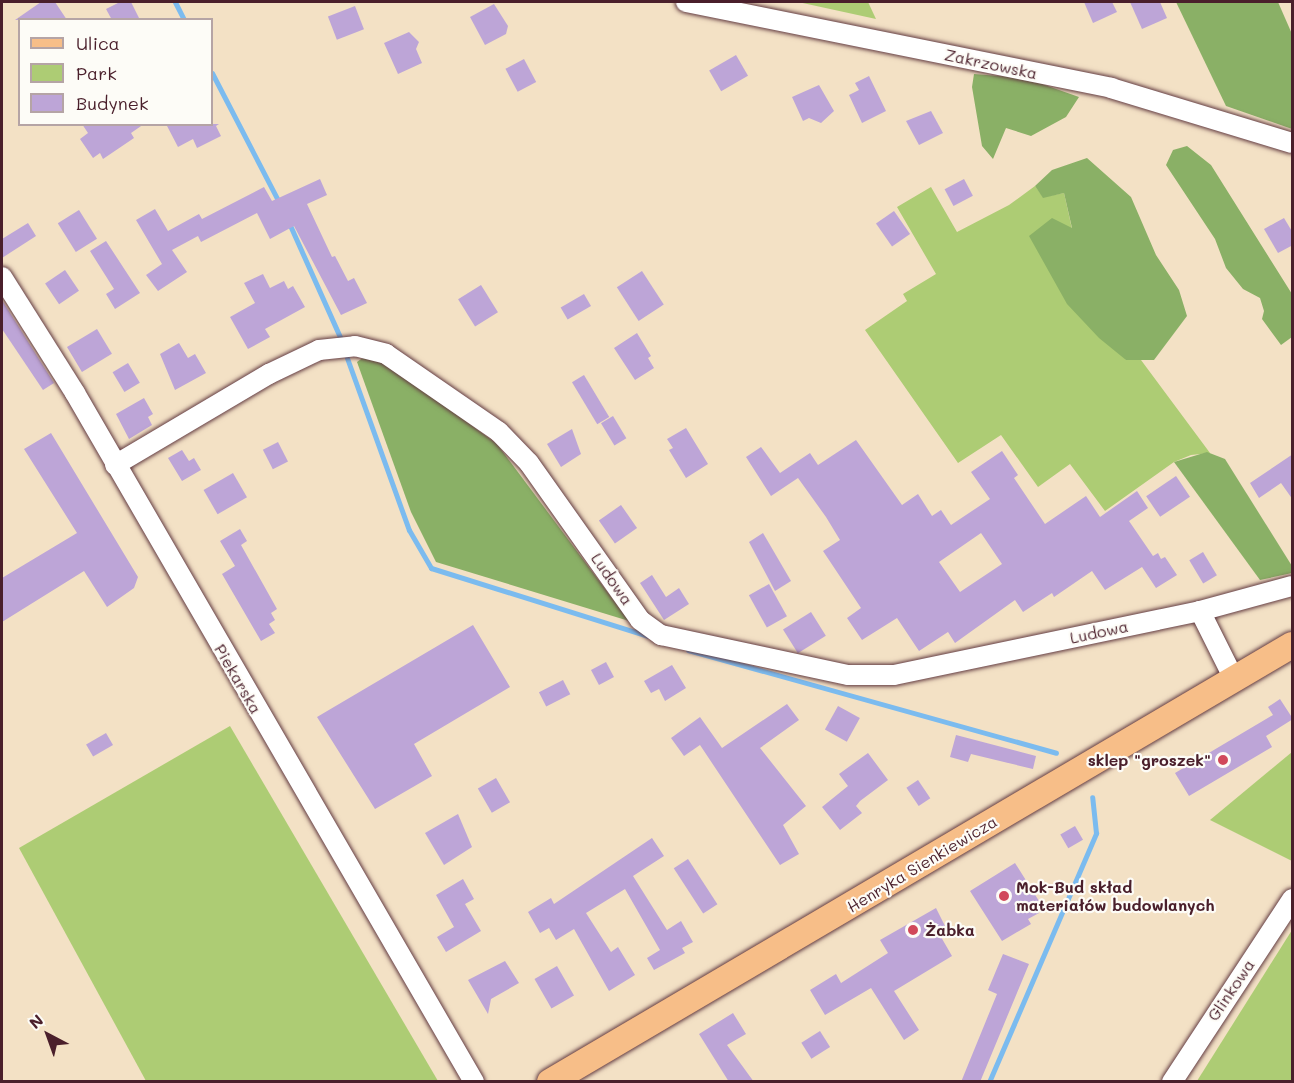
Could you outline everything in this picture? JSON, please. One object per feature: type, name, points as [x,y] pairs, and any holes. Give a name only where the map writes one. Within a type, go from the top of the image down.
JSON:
[{"type":"main road","name":"Henryka Sienkiewicza","points":[[550,1082],[1293,645]]},
{"type":"street","name":"Zakrzowska","points":[[686,2],[1111,88],[1293,143]]},
{"type":"street","name":"Piekarska","points":[[2,277],[57,363],[474,1082]]},
{"type":"street","name":"Ludowa","points":[[115,465],[269,374],[319,350],[355,346],[386,354],[499,432],[529,463],[640,620],[661,635],[848,675],[894,675],[1200,610],[1293,586]]},
{"type":"street","points":[[1200,610],[1234,679]]},
{"type":"street","name":"Glinkowa","points":[[1172,1082],[1293,899]]},
{"type":"green space","points":[[798,2],[868,2],[876,19]]},
{"type":"green space","points":[[1176,2],[1278,2],[1292,34],[1292,129],[1226,106]]},
{"type":"green space","points":[[974,74],[1025,78],[1079,97],[1066,117],[1031,136],[1006,128],[993,159],[982,146],[972,87]]},
{"type":"green space","points":[[1187,146],[1211,165],[1292,294],[1292,337],[1281,345],[1262,319],[1264,311],[1260,298],[1243,289],[1226,268],[1215,239],[1166,165],[1173,150]]},
{"type":"green space","points":[[1087,158],[1131,197],[1156,255],[1179,290],[1187,316],[1154,360],[1126,360],[1099,338],[1067,304],[1029,236],[1052,218],[1072,228],[1064,193],[1043,198],[1035,186],[1052,170]]},
{"type":"green space","points":[[1035,186],[1043,197],[1064,193],[1072,229],[1126,360],[1141,360],[1210,453],[1191,455],[1174,462],[1105,511],[1070,464],[1038,487],[1001,435],[958,463],[865,330],[907,301],[903,294],[936,274],[897,207],[931,187],[957,232],[1009,205]]},
{"type":"green space","points":[[364,357],[386,363],[497,444],[629,621],[436,562],[411,512],[357,362]]},
{"type":"green space","points":[[1207,452],[1225,459],[1292,566],[1292,573],[1260,580],[1174,462]]},
{"type":"green space","points":[[230,726],[438,1081],[146,1081],[19,848]]},
{"type":"green space","points":[[1292,752],[1292,861],[1210,820]]},
{"type":"green space","points":[[1292,930],[1292,1081],[1197,1081]]},
{"type":"building","points":[[41,2],[55,2],[66,18],[18,18],[15,20]]},
{"type":"building","points":[[120,2],[131,2],[139,18],[111,18],[106,9]]},
{"type":"building","points":[[1084,2],[1112,2],[1117,12],[1093,23]]},
{"type":"building","points":[[1130,2],[1160,2],[1167,18],[1142,29]]},
{"type":"building","points":[[494,4],[508,26],[506,34],[485,45],[470,17]]},
{"type":"building","points":[[355,6],[364,29],[337,40],[328,16]]},
{"type":"building","points":[[409,32],[419,42],[416,49],[422,63],[398,74],[384,43]]},
{"type":"building","points":[[736,55],[748,76],[721,91],[709,70]]},
{"type":"building","points":[[524,59],[536,82],[518,92],[505,69]]},
{"type":"building","points":[[869,76],[886,111],[862,123],[849,95],[859,90],[855,83]]},
{"type":"building","points":[[819,85],[834,111],[821,123],[809,118],[803,121],[792,97]]},
{"type":"building","points":[[931,111],[943,133],[919,145],[906,121]]},
{"type":"building","points":[[219,124],[216,126],[221,136],[197,148],[193,139],[178,147],[167,126]]},
{"type":"building","points":[[83,126],[141,126],[131,133],[134,138],[103,159],[100,153],[93,158],[80,139],[88,133]]},
{"type":"building","points":[[320,179],[327,195],[307,204],[332,257],[335,256],[348,281],[354,278],[367,303],[341,315],[294,226],[270,239],[257,213],[201,242],[198,236],[172,250],[187,272],[158,291],[146,275],[162,264],[136,220],[155,209],[168,231],[199,214],[202,219],[264,187],[272,201]]},
{"type":"building","points":[[964,179],[973,196],[953,206],[945,189]]},
{"type":"building","points":[[79,210],[97,239],[76,252],[58,223]]},
{"type":"building","points":[[894,211],[910,234],[892,247],[876,224]]},
{"type":"building","points":[[1284,218],[1293,233],[1293,245],[1278,253],[1264,229]]},
{"type":"building","points":[[28,223],[36,236],[2,258],[2,239]]},
{"type":"building","points":[[106,241],[140,293],[115,309],[106,294],[114,289],[90,251]]},
{"type":"building","points":[[65,270],[79,291],[59,304],[45,283]]},
{"type":"building","points":[[642,271],[664,305],[639,321],[617,287]]},
{"type":"building","points":[[263,274],[270,288],[284,281],[288,289],[293,286],[305,307],[265,329],[270,337],[248,349],[230,317],[255,303],[244,283]]},
{"type":"building","points":[[481,285],[498,312],[475,326],[458,299]]},
{"type":"building","points":[[584,294],[591,306],[568,320],[561,308]]},
{"type":"building","points":[[2,300],[54,383],[43,390],[2,329]]},
{"type":"building","points":[[97,329],[112,354],[82,372],[67,347]]},
{"type":"building","points":[[637,333],[651,356],[648,358],[654,368],[635,380],[614,348]]},
{"type":"building","points":[[179,343],[188,358],[195,354],[206,373],[175,390],[160,354]]},
{"type":"building","points":[[128,363],[140,383],[124,392],[113,372]]},
{"type":"building","points":[[584,375],[609,417],[597,424],[572,382]]},
{"type":"building","points":[[144,398],[153,414],[148,417],[152,425],[129,439],[116,414]]},
{"type":"building","points":[[613,416],[626,438],[614,445],[601,423]]},
{"type":"building","points":[[686,428],[708,464],[686,478],[669,450],[673,448],[667,439]]},
{"type":"building","points":[[572,429],[581,454],[561,467],[547,444]]},
{"type":"building","points":[[51,433],[138,577],[134,588],[107,607],[84,571],[2,622],[2,578],[77,533],[24,449]]},
{"type":"building","points":[[856,440],[902,505],[918,494],[932,516],[941,510],[951,525],[990,499],[971,472],[1002,451],[1018,475],[1014,478],[1045,524],[1086,496],[1100,517],[1137,491],[1148,508],[1129,521],[1153,556],[1158,553],[1161,559],[1165,557],[1177,575],[1156,588],[1142,567],[1105,590],[1092,571],[1054,597],[1052,593],[1023,612],[1015,600],[955,643],[948,632],[919,651],[897,618],[862,640],[847,618],[861,608],[823,551],[840,540],[826,517],[798,478],[771,496],[746,457],[761,447],[780,473],[810,453],[818,465]],"holes":[[[981,533],[1002,564],[960,592],[939,562]]]},
{"type":"building","points":[[278,442],[288,462],[273,469],[263,450]]},
{"type":"building","points":[[182,450],[189,461],[194,458],[201,470],[182,481],[168,458]]},
{"type":"building","points":[[1293,454],[1293,500],[1281,483],[1259,498],[1250,483]]},
{"type":"building","points":[[233,473],[247,497],[218,514],[204,490]]},
{"type":"building","points":[[1176,476],[1190,497],[1160,517],[1146,496]]},
{"type":"building","points":[[621,505],[637,528],[615,543],[599,520]]},
{"type":"building","points":[[240,529],[247,541],[241,545],[277,609],[271,613],[275,620],[269,624],[275,633],[261,641],[222,574],[235,566],[220,541]]},
{"type":"building","points":[[763,533],[791,581],[775,591],[749,542]]},
{"type":"building","points":[[1203,552],[1217,575],[1203,583],[1189,560]]},
{"type":"building","points":[[652,575],[666,597],[679,588],[689,604],[664,620],[640,583]]},
{"type":"building","points":[[769,584],[787,616],[767,628],[749,595]]},
{"type":"building","points":[[811,612],[826,636],[798,653],[783,629]]},
{"type":"building","points":[[473,625],[510,687],[414,744],[432,776],[375,809],[317,717]]},
{"type":"building","points":[[606,662],[614,677],[599,685],[591,670]]},
{"type":"building","points":[[672,665],[686,688],[665,701],[659,689],[651,693],[644,681]]},
{"type":"building","points":[[563,680],[570,694],[546,707],[539,692]]},
{"type":"building","name":"sklep \"groszek\"","points":[[1280,699],[1293,719],[1266,736],[1272,747],[1189,796],[1175,773],[1273,715],[1268,707]]},
{"type":"building","points":[[787,704],[799,720],[760,748],[806,806],[783,825],[799,854],[780,865],[700,745],[684,756],[671,738],[700,717],[722,748]]},
{"type":"building","points":[[838,706],[860,718],[847,742],[825,730]]},
{"type":"building","points":[[106,733],[113,745],[93,757],[86,744]]},
{"type":"building","points":[[956,735],[1036,756],[1033,769],[971,754],[968,762],[950,757]]},
{"type":"building","points":[[868,753],[888,780],[860,801],[856,806],[862,813],[840,830],[822,807],[848,786],[839,774]]},
{"type":"building","points":[[496,778],[510,802],[492,813],[478,788]]},
{"type":"building","points":[[918,780],[930,798],[919,806],[906,788]]},
{"type":"building","points":[[458,814],[472,847],[444,865],[425,833]]},
{"type":"building","points":[[1075,826],[1083,840],[1068,848],[1060,834]]},
{"type":"building","points":[[652,838],[664,856],[633,876],[667,930],[681,921],[693,942],[682,948],[685,953],[654,970],[647,958],[660,950],[625,889],[586,913],[611,952],[618,947],[635,975],[609,991],[574,929],[556,940],[549,928],[540,933],[528,912],[551,898],[554,904]]},
{"type":"building","points":[[688,859],[717,904],[703,914],[674,868]]},
{"type":"building","name":"Mok-Bud skład materiałów budowlanych","points":[[1015,863],[1039,901],[1034,905],[1039,913],[1028,919],[1031,924],[1002,941],[970,891]]},
{"type":"building","points":[[463,879],[474,899],[465,904],[481,931],[446,952],[437,937],[454,927],[436,895]]},
{"type":"building","points":[[936,908],[945,926],[937,930],[952,956],[894,991],[919,1030],[904,1040],[871,988],[825,1015],[810,990],[836,974],[841,983],[888,953],[880,940]]},
{"type":"building","points":[[1003,954],[1029,964],[980,1082],[961,1082],[997,994],[988,990]]},
{"type":"building","points":[[505,961],[519,983],[491,999],[488,1014],[468,980]]},
{"type":"building","points":[[557,966],[574,995],[551,1008],[534,979]]},
{"type":"building","points":[[733,1013],[746,1034],[727,1045],[754,1082],[729,1082],[699,1034]]},
{"type":"building","points":[[820,1031],[830,1047],[811,1059],[801,1043]]},
{"type":"waterway","points":[[175,2],[183,18]]},
{"type":"waterway","points":[[213,75],[280,204]]},
{"type":"waterway","points":[[289,223],[340,337]]},
{"type":"waterway","points":[[347,358],[409,530],[431,568],[648,636]]},
{"type":"waterway","points":[[688,650],[1056,753]]},
{"type":"waterway","points":[[989,1082],[1096,833],[1092,797]]},
{"type":"place","name":"sklep \"groszek\"","points":[[1223,760]]},
{"type":"place","name":"Mok-Bud skład materiałów budowlanych","points":[[1004,896]]},
{"type":"place","name":"Żabka","points":[[913,930]]}]
